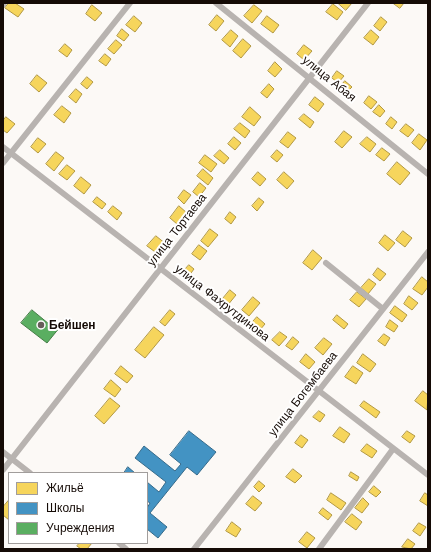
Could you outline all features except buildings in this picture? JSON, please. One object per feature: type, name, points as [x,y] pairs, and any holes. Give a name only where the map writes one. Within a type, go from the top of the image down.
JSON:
[{"type":"street","points":[[3,163],[130,3]]},
{"type":"street","name":"улица Абая","points":[[216,3],[428,174]]},
{"type":"street","name":"улица Тортаева","points":[[3,470],[368,3]]},
{"type":"street","name":"улица Фахрутдинова","points":[[3,147],[428,476]]},
{"type":"street","name":"улица Богембаева","points":[[194,549],[428,252]]},
{"type":"street","points":[[326,263],[383,309]]},
{"type":"street","points":[[319,549],[393,449]]},
{"type":"street","points":[[3,452],[29,472]]},
{"type":"place","name":"Бейшен","points":[[41,325]]}]
